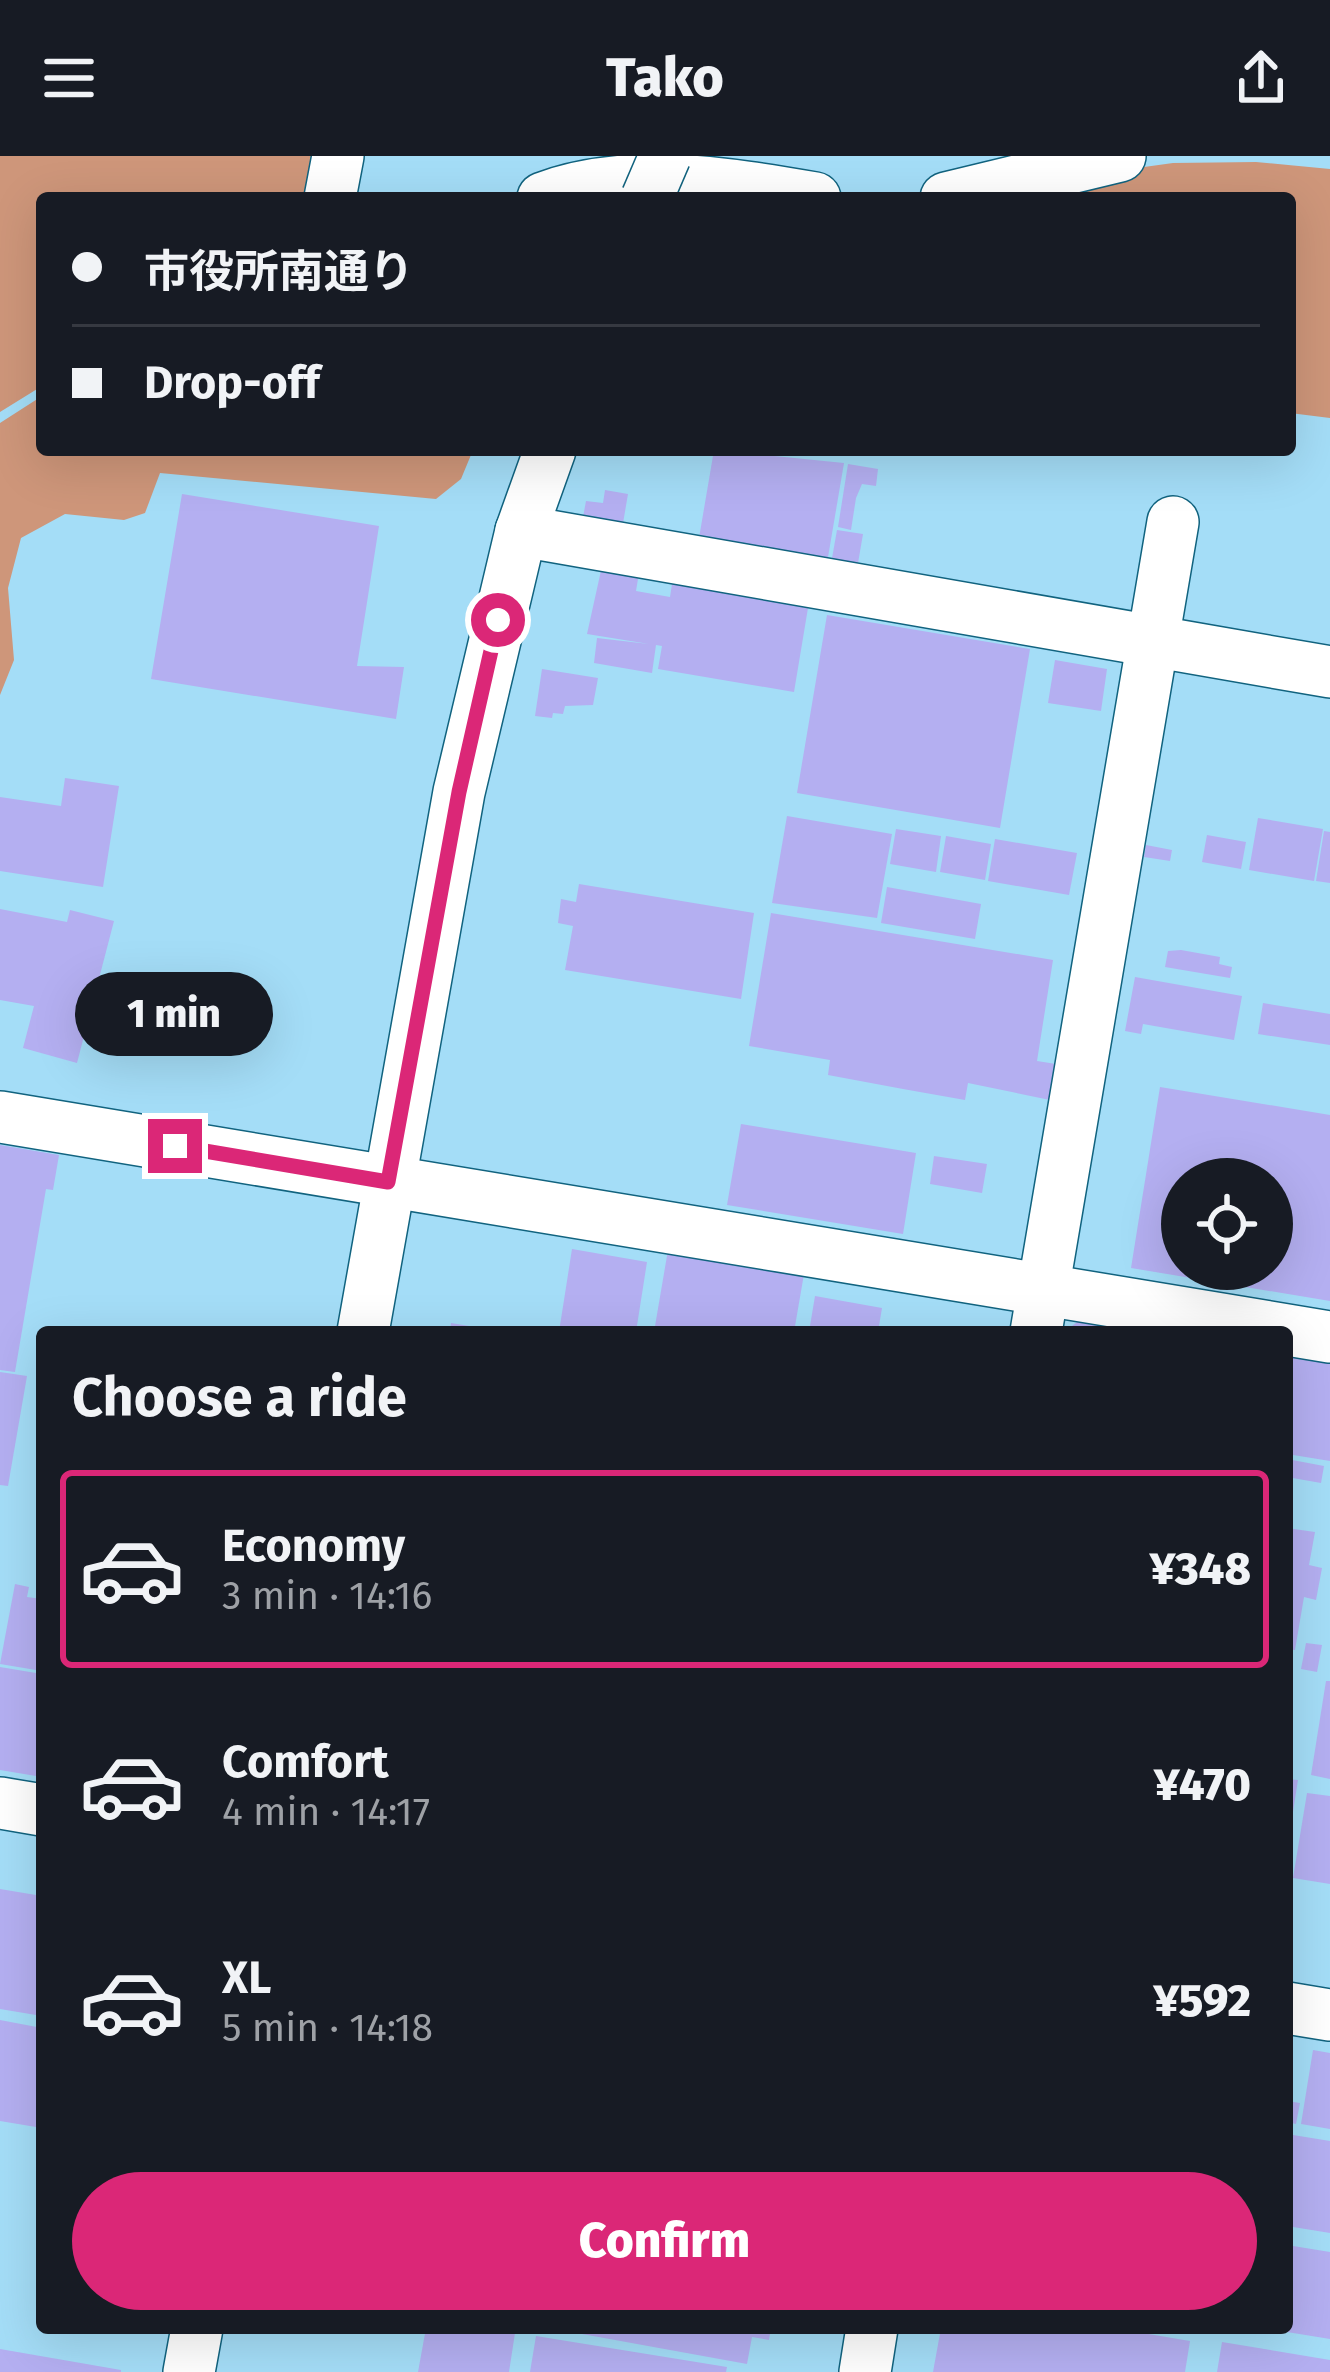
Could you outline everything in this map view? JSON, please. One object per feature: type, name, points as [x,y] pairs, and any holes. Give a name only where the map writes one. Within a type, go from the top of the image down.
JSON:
[{"type":"street","points":[[330,192],[338,156]]},
{"type":"street","points":[[649,192],[664,156]]},
{"type":"street","points":[[971,192],[1120,156]]},
{"type":"street","points":[[558,192],[573,186],[708,180],[779,192]]},
{"type":"street","points":[[364,1326],[459,792],[521,531],[548,456]]},
{"type":"street","points":[[1039,1311],[1173,522]]},
{"type":"street","points":[[521,531],[1330,672]]},
{"type":"street","points":[[0,1117],[388,1182],[1039,1311],[1207,1326]]},
{"type":"street","points":[[1293,1334],[1330,1337]]},
{"type":"street","points":[[0,1803],[36,1809]]},
{"type":"street","points":[[1293,2009],[1330,2015]]},
{"type":"street","points":[[189,2372],[196,2334]]},
{"type":"street","points":[[865,2372],[871,2334]]},
{"type":"shaded area","points":[[0,156],[334,156],[326,192],[36,192],[36,390],[0,412]]},
{"type":"shaded area","points":[[1256,162],[1330,169],[1330,418],[1296,414],[1296,192],[964,192],[1173,163]]},
{"type":"shaded area","points":[[36,400],[36,456],[471,456],[461,479],[436,499],[160,473],[145,513],[124,520],[65,514],[21,538],[8,588],[14,660],[0,695],[0,423]]},
{"type":"building","points":[[713,456],[844,463],[826,569],[698,544]]},
{"type":"building","points":[[848,464],[878,469],[876,486],[862,484],[851,530],[838,527]]},
{"type":"building","points":[[605,490],[628,494],[621,535],[581,528],[586,501],[603,503]]},
{"type":"building","points":[[182,494],[379,526],[357,666],[404,667],[396,719],[151,679]]},
{"type":"building","points":[[837,530],[863,534],[857,569],[831,564]]},
{"type":"building","points":[[602,566],[639,573],[636,591],[670,597],[672,584],[808,608],[794,692],[658,669],[662,646],[656,645],[652,673],[594,663],[597,638],[649,644],[587,634]]},
{"type":"building","points":[[827,615],[1030,649],[1000,828],[797,793]]},
{"type":"building","points":[[1055,660],[1107,669],[1101,711],[1048,703]]},
{"type":"building","points":[[542,669],[598,678],[593,705],[565,706],[563,714],[553,713],[552,718],[535,716]]},
{"type":"building","points":[[65,778],[119,786],[103,887],[0,871],[0,797],[61,806]]},
{"type":"building","points":[[787,816],[892,834],[877,918],[772,903]]},
{"type":"building","points":[[1258,818],[1323,829],[1314,881],[1249,870]]},
{"type":"building","points":[[896,829],[941,836],[936,872],[890,864]]},
{"type":"building","points":[[1324,831],[1330,832],[1330,883],[1316,881]]},
{"type":"building","points":[[1207,835],[1246,842],[1241,869],[1202,862]]},
{"type":"building","points":[[946,836],[991,844],[985,880],[940,872]]},
{"type":"building","points":[[995,839],[1077,853],[1069,895],[988,881]]},
{"type":"building","points":[[1146,845],[1172,850],[1170,861],[1144,857]]},
{"type":"building","points":[[579,884],[754,913],[741,999],[565,970],[573,926],[558,923],[561,899],[576,902]]},
{"type":"building","points":[[887,887],[981,904],[975,939],[881,923]]},
{"type":"building","points":[[0,909],[67,922],[70,910],[114,921],[77,1063],[23,1048],[34,1006],[0,1000]]},
{"type":"building","points":[[771,913],[1053,960],[1037,1061],[1056,1064],[1050,1100],[968,1083],[965,1100],[903,1089],[828,1075],[830,1060],[749,1046]]},
{"type":"building","points":[[1168,951],[1220,957],[1219,964],[1232,967],[1230,978],[1165,967]]},
{"type":"building","points":[[1135,977],[1242,996],[1234,1040],[1143,1024],[1141,1034],[1125,1031]]},
{"type":"building","points":[[1263,1003],[1330,1014],[1330,1045],[1258,1034]]},
{"type":"building","points":[[1160,1087],[1330,1115],[1330,1301],[1264,1290],[1293,1290],[1293,1158],[1161,1158],[1161,1273],[1131,1268]]},
{"type":"building","points":[[741,1124],[916,1153],[903,1234],[727,1205]]},
{"type":"building","points":[[0,1145],[59,1155],[53,1190],[46,1189],[15,1372],[0,1370]]},
{"type":"building","points":[[934,1156],[987,1164],[982,1193],[930,1184]]},
{"type":"building","points":[[572,1249],[647,1262],[637,1326],[560,1326]]},
{"type":"building","points":[[668,1250],[804,1274],[795,1326],[655,1326]]},
{"type":"building","points":[[815,1296],[882,1308],[879,1326],[810,1326]]},
{"type":"building","points":[[1080,1320],[1112,1325],[1112,1326],[1072,1326]]},
{"type":"building","points":[[1293,1351],[1330,1358],[1330,1461],[1293,1455]]},
{"type":"building","points":[[0,1372],[27,1376],[8,1486],[0,1485]]},
{"type":"building","points":[[1293,1460],[1324,1466],[1321,1483],[1293,1478]]},
{"type":"building","points":[[1293,1529],[1315,1532],[1309,1565],[1322,1568],[1316,1600],[1304,1597],[1295,1650]]},
{"type":"building","points":[[15,1584],[29,1587],[27,1597],[36,1598],[36,1670],[0,1664]]},
{"type":"building","points":[[1306,1643],[1322,1645],[1317,1672],[1301,1669]]},
{"type":"building","points":[[0,1667],[36,1673],[36,1776],[0,1770]]},
{"type":"building","points":[[1326,1681],[1330,1681],[1330,1779],[1311,1775]]},
{"type":"building","points":[[1307,1793],[1330,1796],[1330,1884],[1293,1878]]},
{"type":"building","points":[[0,1889],[36,1895],[36,2015],[0,2009]]},
{"type":"building","points":[[0,2020],[36,2027],[36,2127],[0,2121]]},
{"type":"building","points":[[1313,2050],[1330,2053],[1330,2129],[1301,2124]]},
{"type":"building","points":[[1293,2102],[1300,2103],[1293,2123]]},
{"type":"building","points":[[1293,2135],[1330,2141],[1330,2233],[1293,2227]]},
{"type":"building","points":[[1293,2246],[1330,2252],[1330,2339],[1293,2333]]},
{"type":"building","points":[[425,2334],[515,2334],[509,2372],[418,2372]]},
{"type":"building","points":[[582,2334],[770,2334],[769,2340],[752,2337],[747,2364]]},
{"type":"building","points":[[940,2334],[1149,2334],[1190,2341],[1185,2372],[933,2372]]},
{"type":"building","points":[[536,2336],[727,2367],[726,2372],[530,2372]]},
{"type":"building","points":[[1222,2342],[1330,2360],[1330,2372],[1217,2372]]},
{"type":"building","points":[[0,2349],[121,2370],[121,2372],[0,2372]]},
{"type":"route","points":[[175,1146],[388,1182],[459,792],[498,620]]}]
